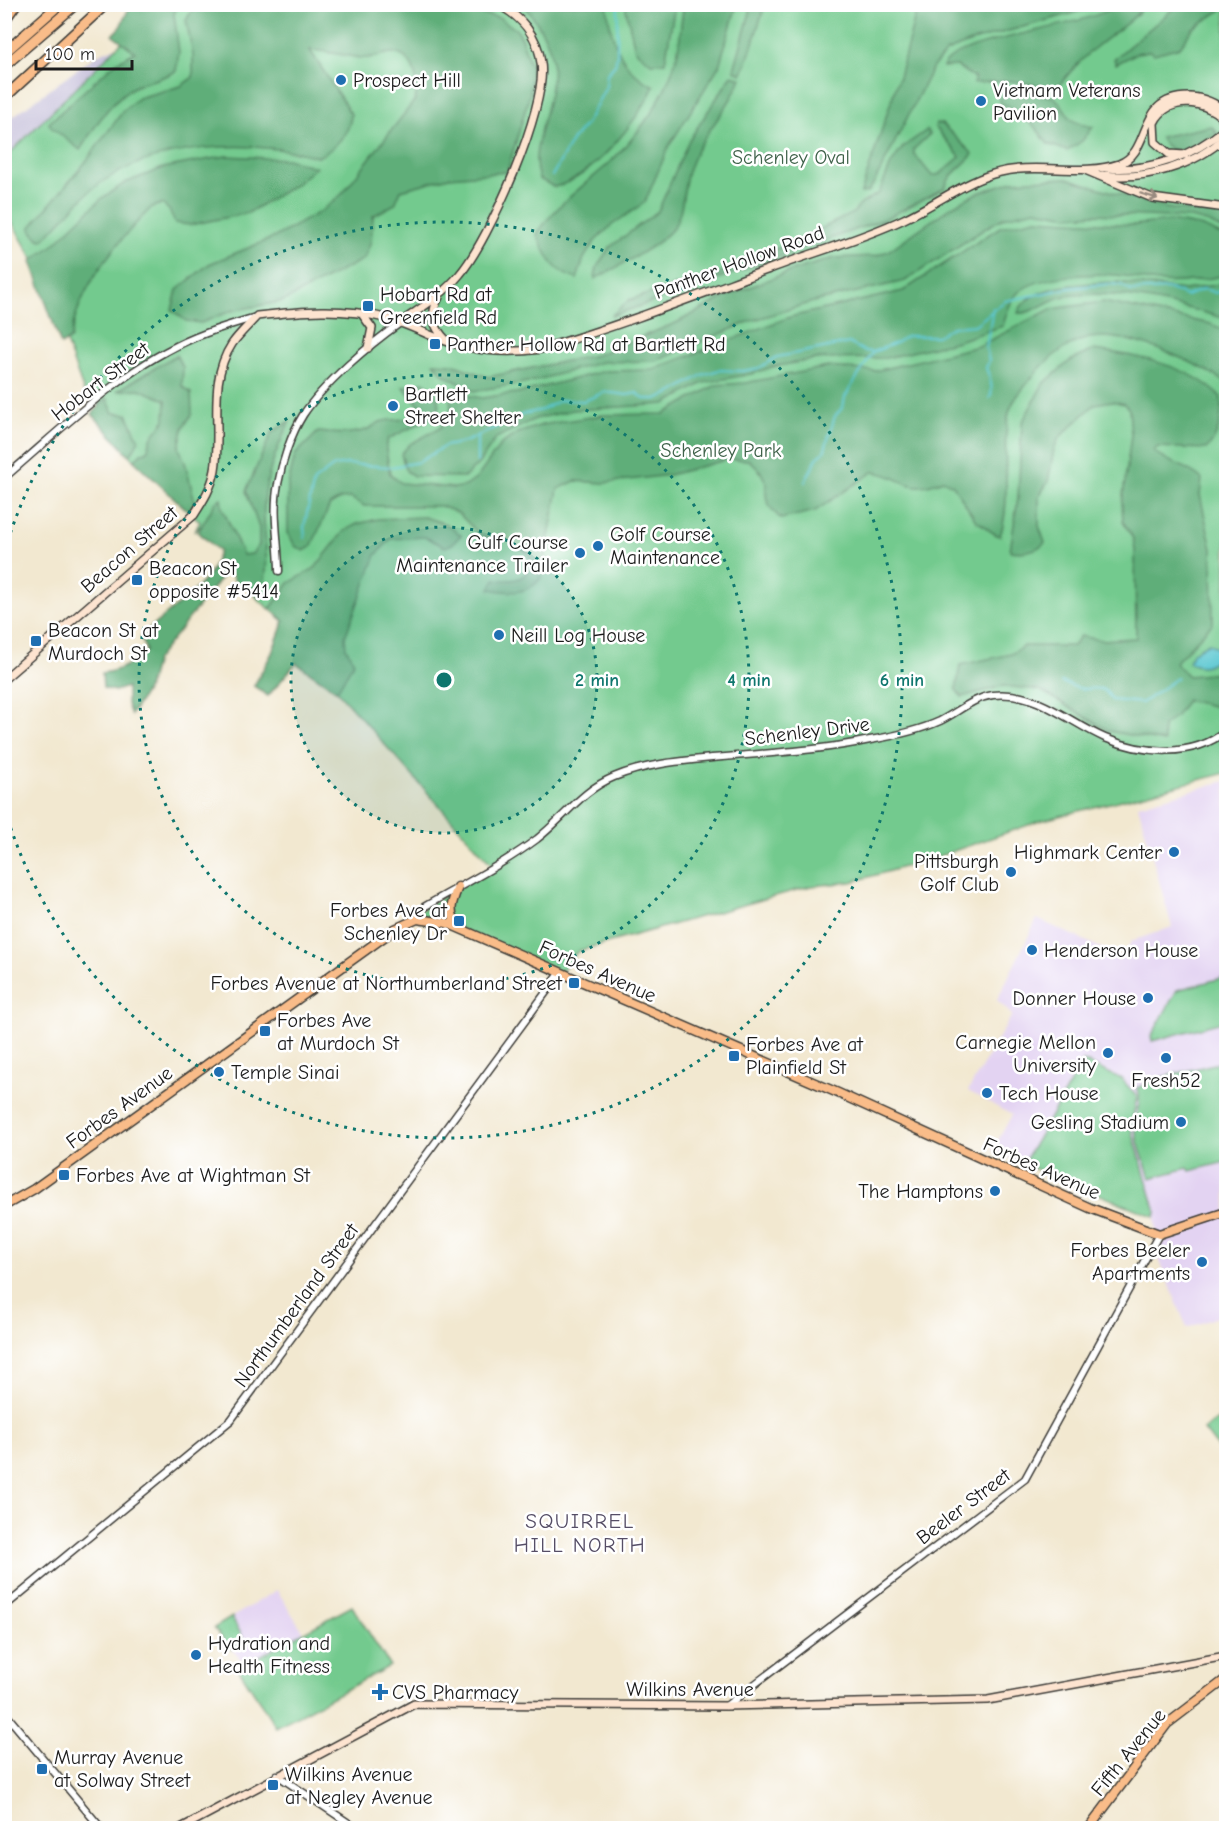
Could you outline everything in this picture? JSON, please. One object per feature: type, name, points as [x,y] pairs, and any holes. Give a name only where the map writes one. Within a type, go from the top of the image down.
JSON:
[{"type":"highway","points":[[4,21],[16,4]]},
{"type":"highway","points":[[4,53],[60,4]]},
{"type":"highway","points":[[4,66],[76,4]]},
{"type":"highway","points":[[4,98],[106,4]]},
{"type":"main road","points":[[400,323],[440,294],[459,276],[488,231],[516,165],[540,88],[541,62],[533,38],[518,18],[496,4]]},
{"type":"main road","points":[[1097,171],[1119,164],[1126,159],[1137,145],[1152,113],[1167,101],[1198,98],[1214,103],[1227,112]]},
{"type":"main road","points":[[1185,155],[1169,154],[1155,141],[1154,123],[1165,110],[1178,104],[1201,105],[1214,111],[1227,122]]},
{"type":"main road","points":[[1097,171],[1131,176],[1161,171],[1190,161],[1222,138],[1227,128]]},
{"type":"main road","points":[[1097,171],[1147,167],[1185,155],[1222,138]]},
{"type":"main road","name":"Panther Hollow Road","points":[[400,323],[447,341],[482,351],[512,352],[541,349],[701,294],[903,219],[969,183],[993,174],[1046,167],[1097,171]]},
{"type":"main road","points":[[1097,171],[1152,198],[1227,208]]},
{"type":"main road","points":[[440,294],[434,306],[433,319],[439,333],[447,341]]},
{"type":"main road","name":"Hobart Street","points":[[257,316],[309,310],[360,312],[400,323]]},
{"type":"main road","points":[[360,312],[372,328],[368,348]]},
{"type":"main road","name":"Beacon Street","points":[[4,679],[194,515],[209,492],[215,469],[216,395],[220,372],[232,344],[257,316]]},
{"type":"main road","points":[[458,887],[450,911],[452,918],[462,930]]},
{"type":"main road","name":"Forbes Avenue","points":[[4,1206],[41,1184],[395,929],[417,919],[436,920],[561,972],[1090,1208],[1159,1234]]},
{"type":"main road","points":[[1159,1234],[1227,1212]]},
{"type":"main road","name":"Wilkins Avenue","points":[[181,1828],[414,1704],[726,1706],[988,1700],[1227,1656]]},
{"type":"main road","name":"Fifth Avenue","points":[[1089,1828],[1167,1724],[1227,1679]]},
{"type":"street","name":"Hobart Street","points":[[4,478],[110,389],[144,365],[194,338],[257,316]]},
{"type":"street","points":[[279,572],[275,520],[278,484],[289,447],[303,415],[368,348],[400,323]]},
{"type":"street","name":"Schenley Drive","points":[[417,919],[421,910],[529,844],[593,788],[623,774],[688,760],[829,747],[904,733],[939,722],[976,699],[993,695],[1028,697],[1105,738],[1151,749],[1194,748],[1206,744],[1227,731]]},
{"type":"street","name":"Northumberland Street","points":[[4,1607],[231,1420],[561,972]]},
{"type":"street","name":"Beeler Street","points":[[726,1706],[1025,1479],[1159,1234]]},
{"type":"street","points":[[4,1712],[101,1828]]},
{"type":"street","points":[[277,1775],[356,1828]]},
{"type":"shaded area","points":[[125,43],[5,159],[4,113],[7,111],[12,117],[97,55]]},
{"type":"shaded area","name":"Carnegie Mellon University","points":[[1226,781],[1226,1314],[1187,1328],[1157,1254],[1155,1217],[992,1151],[1012,1115],[968,1091],[1012,1015],[997,1000],[1037,919],[1121,957],[1132,941],[1172,927],[1138,805]]},
{"type":"shaded area","points":[[277,1590],[304,1633],[245,1665],[214,1628]]},
{"type":"green space","points":[[131,4],[178,5],[174,14],[179,52],[176,71],[127,91],[111,105],[80,150],[49,123],[115,63],[135,52],[113,35],[119,29]]},
{"type":"green space","points":[[196,4],[438,4],[500,18],[519,32],[531,67],[530,94],[507,172],[449,177],[401,190],[395,204],[373,216],[371,241],[364,259],[284,301],[231,311],[201,323],[186,321],[172,310],[177,290],[209,264],[275,237],[320,212],[342,194],[415,100],[416,86],[411,65],[401,55],[390,53],[365,58],[310,50],[351,114],[345,134],[330,150],[318,157],[262,148],[203,148],[145,161],[119,172],[95,187],[43,240],[38,239],[30,228],[84,164],[123,111],[138,98],[181,86],[193,77],[193,55],[186,20]]},
{"type":"green space","points":[[1179,4],[1226,4],[1226,7],[1193,28],[1180,47],[1154,54],[1150,51],[1137,53],[1116,64],[1114,59]]},
{"type":"green space","name":"Schenley Park","points":[[159,5],[1226,5],[1226,773],[1040,821],[925,861],[851,882],[811,886],[578,951],[561,972],[447,923],[417,919],[421,910],[493,866],[337,691],[296,663],[268,696],[254,686],[272,653],[284,621],[259,600],[202,525],[194,532],[200,522],[138,457],[134,461],[130,456],[132,450],[90,394],[87,396],[84,392],[42,275],[5,210],[5,158]]},
{"type":"green space","points":[[524,5],[607,5],[611,30],[620,53],[634,72],[654,86],[626,131],[612,147],[583,173],[554,187],[539,179],[536,160],[552,78],[550,51],[545,37]]},
{"type":"green space","points":[[625,5],[675,5],[665,62],[651,63],[635,50]]},
{"type":"green space","points":[[684,5],[737,5],[719,66],[669,146],[645,202],[612,225],[595,241],[584,258],[577,279],[569,276],[551,262],[537,234],[561,206],[617,155],[639,130],[657,104],[676,59]]},
{"type":"green space","points":[[752,5],[765,5],[741,74],[734,70]]},
{"type":"green space","points":[[918,5],[1102,5],[976,40],[946,52],[933,67],[874,183],[868,192],[861,193],[899,77]]},
{"type":"green space","points":[[1117,5],[1145,5],[1128,22],[1085,56],[1057,88],[1011,81],[974,83],[975,78],[956,66],[943,67],[952,57],[971,48],[1079,20],[1102,13]]},
{"type":"green space","points":[[732,75],[741,78],[730,101],[695,154],[687,173],[680,214],[673,228],[659,242],[595,279],[597,267],[609,248],[658,211],[689,140]]},
{"type":"green space","points":[[1019,89],[1054,97],[1071,119],[1093,127],[1082,141],[1067,151],[1048,144],[1036,128],[1001,103],[999,98],[1008,91]]},
{"type":"green space","points":[[936,123],[942,124],[973,154],[953,174],[945,188],[885,219],[706,283],[736,262],[788,245],[853,213],[861,204],[879,193],[891,164],[903,147],[927,130],[930,134],[914,149],[914,154],[932,176],[940,174],[960,157],[935,127]]},
{"type":"green space","points":[[1211,126],[1217,132],[1187,150],[1172,150],[1160,137]]},
{"type":"green space","points":[[226,156],[287,159],[316,167],[296,184],[248,213],[190,225],[175,223],[169,210],[162,204],[152,207],[101,266],[81,301],[71,338],[61,345],[31,261],[52,246],[101,199],[125,183],[163,168]]},
{"type":"green space","points":[[1066,178],[1166,208],[1226,216],[1226,232],[1210,223],[1191,218],[1095,214],[1069,216],[1035,210],[1005,217],[905,281],[813,302],[751,321],[656,361],[602,362],[534,381],[474,391],[444,375],[434,363],[452,364],[488,377],[596,355],[676,323],[727,296],[791,271],[835,258],[875,256],[888,251],[954,205],[975,194],[1012,181]]},
{"type":"green space","points":[[1036,219],[1134,225],[1170,221],[1200,226],[1226,237],[1226,275],[1175,282],[1105,274],[1078,275],[1048,280],[1023,289],[1015,296],[1003,326],[958,341],[886,358],[817,359],[772,367],[755,373],[703,383],[665,404],[573,410],[535,419],[496,438],[479,463],[465,477],[414,476],[406,471],[401,454],[410,444],[440,428],[451,410],[450,396],[454,388],[465,395],[482,398],[523,392],[605,371],[652,370],[790,317],[903,291],[1000,227]]},
{"type":"green space","points":[[697,279],[691,289],[611,316],[629,300]]},
{"type":"green space","points":[[1118,282],[1185,290],[1226,283],[1226,319],[1147,299],[1085,294],[1059,297],[1024,313],[1018,313],[1024,303],[1047,290],[1077,284]]},
{"type":"green space","points":[[1104,302],[1211,324],[1226,331],[1226,383],[1183,359],[1130,341],[1089,338],[1061,350],[1037,371],[1010,408],[1006,444],[1006,506],[1000,536],[976,521],[953,485],[943,480],[913,486],[893,477],[873,472],[815,511],[781,519],[768,504],[767,484],[760,471],[749,460],[729,459],[669,475],[604,483],[575,481],[558,489],[541,578],[536,584],[524,590],[490,589],[495,579],[516,579],[526,574],[529,569],[529,554],[509,540],[494,540],[480,535],[458,513],[441,506],[364,506],[351,498],[340,499],[330,505],[311,547],[304,551],[295,546],[288,533],[288,485],[295,455],[318,432],[354,433],[388,420],[415,416],[422,408],[403,387],[423,382],[435,390],[440,406],[431,418],[388,439],[386,449],[390,474],[401,483],[454,488],[466,486],[477,478],[501,444],[518,433],[542,425],[603,415],[664,414],[716,385],[745,383],[828,367],[875,371],[979,346],[1051,309]]},
{"type":"green space","points":[[1093,350],[1162,363],[1194,377],[1221,397],[1219,426],[1211,444],[1206,449],[1157,447],[1154,451],[1202,479],[1200,495],[1212,549],[1213,623],[1175,663],[1188,676],[1220,673],[1217,707],[1187,700],[1176,716],[1163,726],[1164,742],[1109,731],[1040,690],[1003,686],[962,697],[956,690],[960,665],[1011,654],[1024,646],[1073,646],[1080,636],[1102,640],[1136,638],[1135,549],[1133,538],[1123,522],[1122,503],[1131,435],[1129,409],[1124,404],[1112,401],[1095,404],[1059,438],[1054,449],[1048,482],[1039,496],[1039,526],[1045,543],[1029,551],[1010,551],[1018,498],[1022,423],[1043,384],[1070,361]]},
{"type":"green space","points":[[176,355],[183,367],[182,386],[191,393],[192,414],[183,428],[179,448],[195,502],[188,511],[134,461],[141,453],[147,452],[151,438],[165,420],[166,400],[139,389],[117,391]]},
{"type":"green space","points":[[107,398],[113,413],[127,414],[139,440],[130,456],[92,414]]},
{"type":"green space","points":[[290,421],[275,454],[268,478],[264,502],[266,568],[259,600],[245,584],[236,583],[231,574],[224,574],[156,660],[148,688],[131,715],[127,704],[127,687],[115,691],[103,688],[102,673],[126,666],[146,651],[141,637],[197,588],[212,569],[219,551],[198,532],[215,503],[221,498],[222,507],[243,555],[252,554],[259,545],[259,528],[246,491],[272,432]]},
{"type":"green space","points":[[424,517],[446,524],[461,535],[445,547],[425,537],[391,539],[376,555],[345,637],[346,648],[354,662],[337,691],[296,663],[268,696],[254,686],[272,653],[284,621],[270,609],[289,583],[315,568],[344,531],[357,524],[378,519]]},
{"type":"green space","points":[[1226,977],[1226,1021],[1152,1041],[1151,1037],[1177,990]]},
{"type":"green space","points":[[1083,1061],[1122,1079],[1137,1097],[1131,1127],[1156,1212],[1155,1217],[1023,1164]]},
{"type":"green space","name":"Gesling Stadium","points":[[1226,1061],[1226,1162],[1190,1171],[1188,1168],[1150,1178],[1135,1131],[1139,1101],[1136,1088],[1163,1077]]},
{"type":"green space","points":[[1218,1419],[1226,1430],[1224,1456],[1204,1430]]},
{"type":"green space","points":[[352,1606],[390,1666],[276,1727],[238,1668]]},
{"type":"green space","points":[[232,1617],[245,1642],[231,1649],[214,1628]]},
{"type":"water","points":[[1209,643],[1217,648],[1217,658],[1214,661],[1203,666],[1189,662],[1192,653]]},
{"type":"waterway","points":[[552,176],[573,139],[586,124],[606,87],[607,74],[615,65],[618,4]]},
{"type":"waterway","points":[[305,538],[304,527],[314,481],[334,466],[346,464],[391,467],[419,462],[445,446],[465,442],[524,414],[542,410],[561,400],[584,401],[605,392],[627,395],[637,393],[644,399],[656,399],[702,375],[719,370],[743,371],[759,368],[777,357],[849,343],[864,351],[873,352],[907,336],[937,336],[952,327],[975,325],[1005,301],[1069,288],[1109,284],[1121,285],[1131,291],[1170,289],[1186,296],[1204,289],[1216,293],[1226,286]]},
{"type":"waterway","points":[[990,398],[992,386],[986,368],[989,361],[986,348],[993,308]]},
{"type":"waterway","points":[[805,482],[817,458],[824,452],[835,416],[843,407],[845,397],[873,352]]},
{"type":"waterway","points":[[477,435],[477,462]]},
{"type":"waterway","points":[[1061,682],[1082,689],[1101,689],[1112,700],[1142,703],[1177,678]]},
{"type":"place","name":"Prospect Hill","points":[[341,80]]},
{"type":"place","name":"Vietnam Veterans Pavilion","points":[[981,101]]},
{"type":"place","name":"Hobart Rd at Greenfield Rd","points":[[368,306]]},
{"type":"place","name":"Panther Hollow Rd at Bartlett Rd","points":[[435,344]]},
{"type":"place","name":"Bartlett Street Shelter","points":[[393,406]]},
{"type":"place","name":"Golf Course Maintenance","points":[[598,546]]},
{"type":"place","name":"Gulf Course Maintenance Trailer","points":[[580,553]]},
{"type":"place","name":"Beacon St opposite #5414","points":[[137,580]]},
{"type":"place","name":"Neill Log House","points":[[499,635]]},
{"type":"place","name":"Beacon St at Murdoch St","points":[[36,641]]},
{"type":"place","name":"Highmark Center","points":[[1174,852]]},
{"type":"place","name":"Pittsburgh Golf Club","points":[[1011,872]]},
{"type":"place","name":"Forbes Ave at Schenley Dr","points":[[459,921]]},
{"type":"place","name":"Henderson House","points":[[1032,950]]},
{"type":"place","name":"Forbes Avenue at Northumberland Street","points":[[574,983]]},
{"type":"place","name":"Donner House","points":[[1148,998]]},
{"type":"place","name":"Forbes Ave at Murdoch St","points":[[265,1031]]},
{"type":"place","name":"Carnegie Mellon University","points":[[1108,1053]]},
{"type":"place","name":"Forbes Ave at Plainfield St","points":[[734,1056]]},
{"type":"place","name":"Fresh52","points":[[1166,1058]]},
{"type":"place","name":"Temple Sinai","points":[[219,1072]]},
{"type":"place","name":"Tech House","points":[[987,1093]]},
{"type":"place","name":"Gesling Stadium","points":[[1181,1122]]},
{"type":"place","name":"Forbes Ave at Wightman St","points":[[64,1175]]},
{"type":"place","name":"The Hamptons","points":[[995,1191]]},
{"type":"place","name":"Forbes Beeler Apartments","points":[[1202,1262]]},
{"type":"place","name":"Hydration and Health Fitness","points":[[196,1655]]},
{"type":"place","name":"CVS Pharmacy","points":[[380,1692]]},
{"type":"place","name":"Murray Avenue at Solway Street","points":[[42,1769]]},
{"type":"place","name":"Wilkins Avenue at Negley Avenue","points":[[273,1785]]},
{"type":"district","name":"SQUIRREL HILL NORTH","points":[[580,1533]]},
{"type":"park label","name":"Schenley Oval","points":[[791,157]]}]
